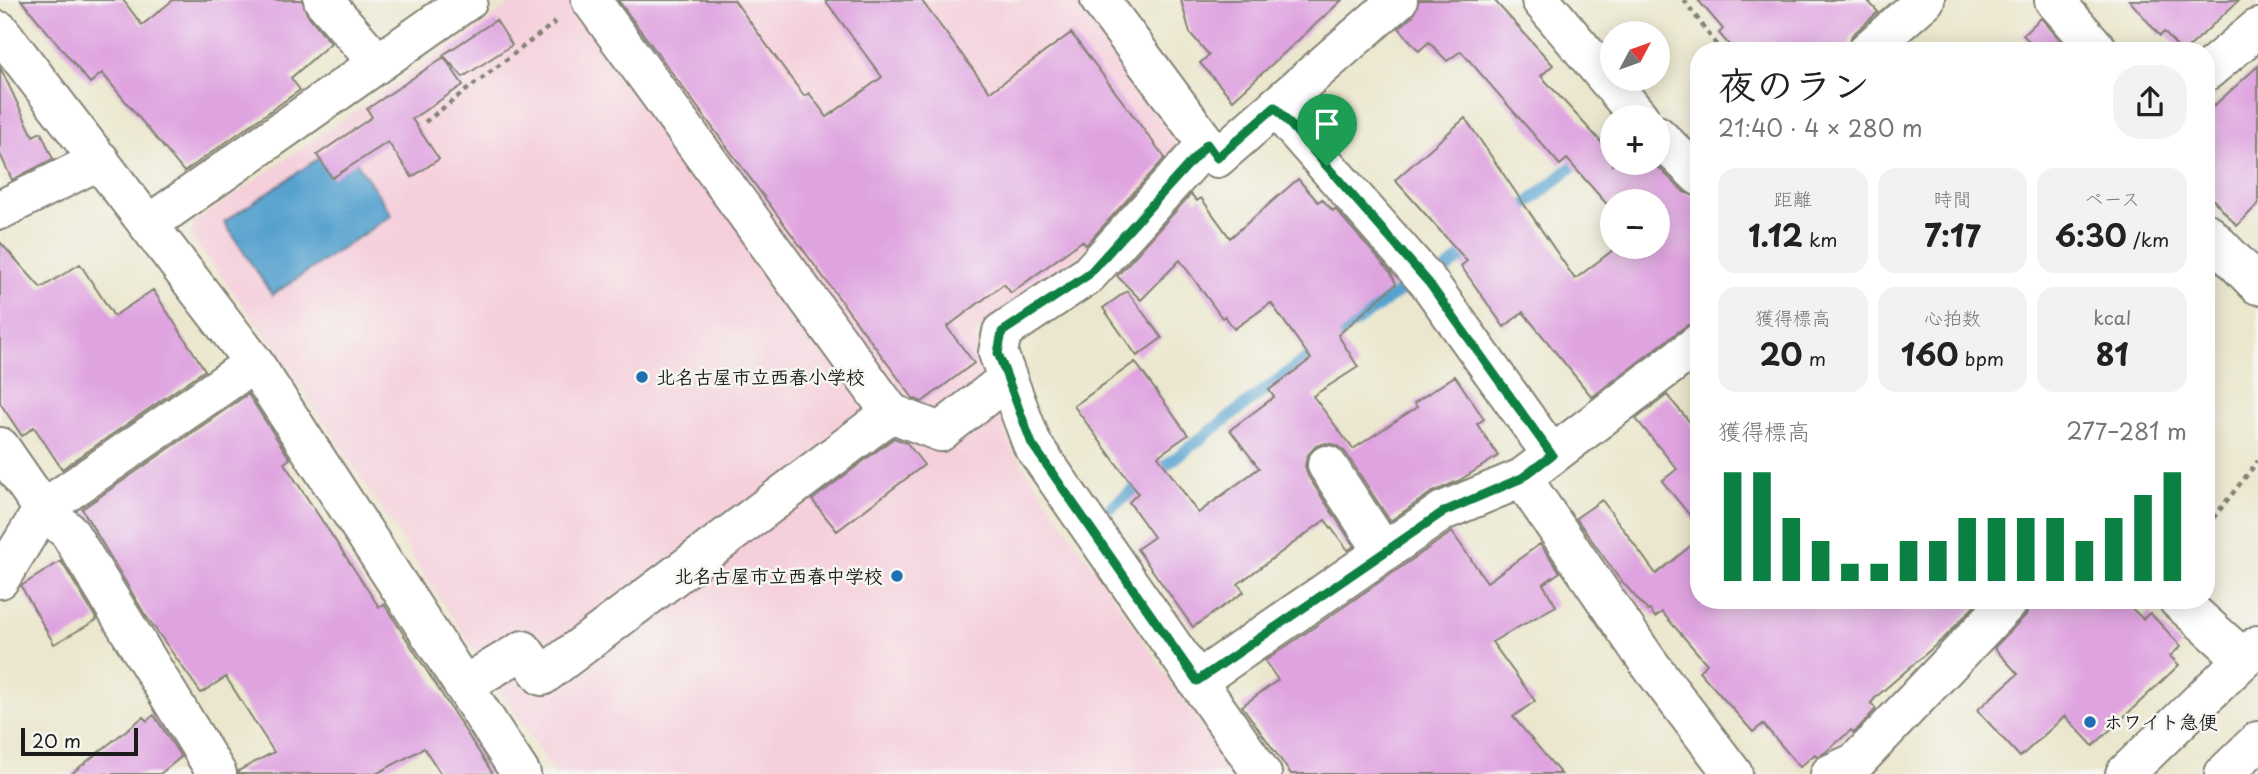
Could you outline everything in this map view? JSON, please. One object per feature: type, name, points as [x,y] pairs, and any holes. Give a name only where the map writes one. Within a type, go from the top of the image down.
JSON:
[{"type":"street","points":[[323,0],[378,63]]},
{"type":"street","points":[[149,224],[468,0]]},
{"type":"street","points":[[1100,0],[1217,158],[1398,0]]},
{"type":"street","points":[[1541,0],[1629,105]]},
{"type":"street","points":[[1877,42],[1925,0]]},
{"type":"street","points":[[2054,0],[2091,42]]},
{"type":"street","points":[[577,3],[891,413],[940,432],[1006,380]]},
{"type":"street","points":[[2215,64],[2258,28]]},
{"type":"street","points":[[0,31],[254,363],[521,774]]},
{"type":"street","points":[[1275,107],[1429,283],[1552,455]]},
{"type":"street","points":[[1207,144],[1088,275],[1002,332],[998,353],[1032,444],[1262,774]]},
{"type":"street","points":[[1670,148],[1690,167]]},
{"type":"street","points":[[0,210],[100,160]]},
{"type":"street","points":[[2215,241],[2258,285]]},
{"type":"street","points":[[1197,681],[1443,512],[1522,478],[1690,350]]},
{"type":"street","points":[[0,579],[43,509],[254,363]]},
{"type":"street","points":[[464,685],[523,650],[541,676],[891,413]]},
{"type":"street","points":[[0,447],[43,509],[69,532],[217,774]]},
{"type":"street","points":[[1327,465],[1384,552]]},
{"type":"street","points":[[1522,478],[1648,662],[1733,774]]},
{"type":"street","points":[[1830,774],[1856,762],[2001,609]]},
{"type":"street","points":[[2125,774],[2251,652],[2191,609]]},
{"type":"street","points":[[2224,774],[2258,741]]},
{"type":"path","points":[[1684,0],[1714,42]]},
{"type":"path","points":[[425,122],[577,3]]},
{"type":"path","points":[[2215,516],[2258,461]]},
{"type":"shaded area","name":"北名古屋市立西春小学校","points":[[517,0],[1073,0],[1176,141],[1170,161],[1074,260],[1028,300],[974,335],[1011,447],[1234,774],[555,774],[276,348],[191,237],[193,223]]},
{"type":"water","points":[[343,142],[392,215],[272,295],[224,222]]},
{"type":"building","points":[[21,0],[123,0],[142,25],[173,0],[302,0],[307,14],[331,43],[291,78],[300,90],[184,172],[102,73],[90,83]]},
{"type":"building","points":[[618,0],[734,0],[804,96],[809,93],[827,117],[882,77],[825,0],[921,0],[990,92],[1071,33],[1165,158],[1086,245],[1082,241],[1011,293],[1004,284],[947,327],[974,363],[922,402],[913,398]]},
{"type":"building","points":[[1181,0],[1342,0],[1233,100],[1200,63],[1209,55],[1190,33]]},
{"type":"building","points":[[1419,0],[1494,0],[1553,65],[1541,76],[1600,141],[1600,175],[1666,175],[1684,192],[1690,194],[1690,324],[1592,397],[1523,312],[1504,327],[1461,266],[1467,261],[1395,180],[1465,118],[1575,279],[1601,259],[1670,259],[1670,189],[1600,189],[1600,196],[1567,159],[1560,165],[1461,51],[1447,61],[1429,42],[1419,51],[1399,28],[1413,16]]},
{"type":"building","points":[[1698,0],[1867,0],[1878,12],[1852,35],[1849,42],[1726,42],[1719,33],[1723,29]]},
{"type":"building","points":[[2129,0],[2239,0],[2195,42],[2173,42],[2164,32],[2160,36]]},
{"type":"building","points":[[2041,18],[2062,42],[2030,42],[2023,35]]},
{"type":"building","points":[[496,20],[512,45],[463,77],[443,55]]},
{"type":"building","points":[[444,57],[463,85],[412,119],[439,159],[412,177],[388,142],[332,178],[317,155],[372,117],[367,109]]},
{"type":"building","points":[[2258,66],[2258,204],[2237,226],[2215,202],[2215,105]]},
{"type":"building","points":[[0,67],[33,136],[41,132],[53,159],[12,180],[0,154]]},
{"type":"building","points":[[1298,179],[1318,202],[1322,199],[1333,211],[1335,209],[1391,273],[1396,284],[1338,335],[1358,367],[1313,396],[1353,449],[1417,407],[1414,403],[1455,376],[1484,419],[1477,424],[1498,456],[1460,480],[1431,493],[1390,521],[1345,452],[1336,445],[1326,443],[1316,446],[1307,456],[1305,466],[1308,476],[1354,546],[1348,550],[1325,520],[1238,584],[1244,592],[1193,627],[1137,549],[1154,537],[1129,502],[1138,493],[1074,406],[1135,362],[1188,435],[1158,456],[1198,513],[1259,468],[1230,430],[1274,397],[1269,390],[1311,359],[1271,303],[1234,329],[1225,316],[1222,318],[1180,260],[1141,300],[1117,276],[1191,194],[1197,201],[1201,198],[1230,238]]},
{"type":"building","points":[[0,242],[41,288],[80,264],[114,316],[153,290],[205,370],[62,469],[34,427],[22,436],[0,403]]},
{"type":"building","points":[[1127,291],[1162,338],[1137,356],[1103,308]]},
{"type":"building","points":[[248,394],[290,459],[284,463],[379,607],[384,604],[493,774],[441,774],[424,748],[376,774],[239,774],[238,771],[274,752],[226,677],[201,693],[144,613],[82,509]]},
{"type":"building","points":[[1667,395],[1690,422],[1690,516],[1662,481],[1677,469],[1636,419]]},
{"type":"building","points":[[894,438],[907,443],[924,465],[837,531],[812,500]]},
{"type":"building","points":[[1602,500],[1656,574],[1690,546],[1690,609],[1971,609],[1945,637],[1876,697],[1871,703],[1876,709],[1854,733],[1851,730],[1827,751],[1818,757],[1815,754],[1800,767],[1763,724],[1753,732],[1699,671],[1707,664],[1662,612],[1655,617],[1648,611],[1618,577],[1576,518]]},
{"type":"building","points":[[1452,532],[1487,582],[1540,544],[1560,572],[1543,584],[1556,606],[1492,642],[1535,701],[1513,717],[1561,774],[1291,774],[1242,706],[1278,680],[1265,661]]},
{"type":"building","points":[[61,561],[97,620],[54,644],[21,586]]},
{"type":"building","points":[[2028,609],[2132,609],[2143,619],[2150,613],[2181,646],[2170,656],[2179,665],[2093,746],[2065,716],[2020,757],[1977,710],[2018,674],[1994,648],[2026,615]]},
{"type":"building","points":[[154,715],[181,757],[160,774],[71,774],[143,717],[147,721]]},
{"type":"waterway","points":[[1512,216],[1600,144]]},
{"type":"waterway","points":[[1448,268],[1474,247]]},
{"type":"waterway","points":[[1334,337],[1409,285]]},
{"type":"waterway","points":[[1111,507],[1320,348]]},
{"type":"place","name":"北名古屋市立西春小学校","points":[[642,377]]},
{"type":"place","name":"北名古屋市立西春中学校","points":[[897,576]]},
{"type":"place","name":"ホワイト急便","points":[[2090,722]]},
{"type":"route","points":[[1275,107],[1327,166],[1429,283],[1552,455],[1522,478],[1443,512],[1197,681],[1032,444],[998,353],[1002,332],[1088,275],[1207,144],[1217,158],[1275,107]]}]
